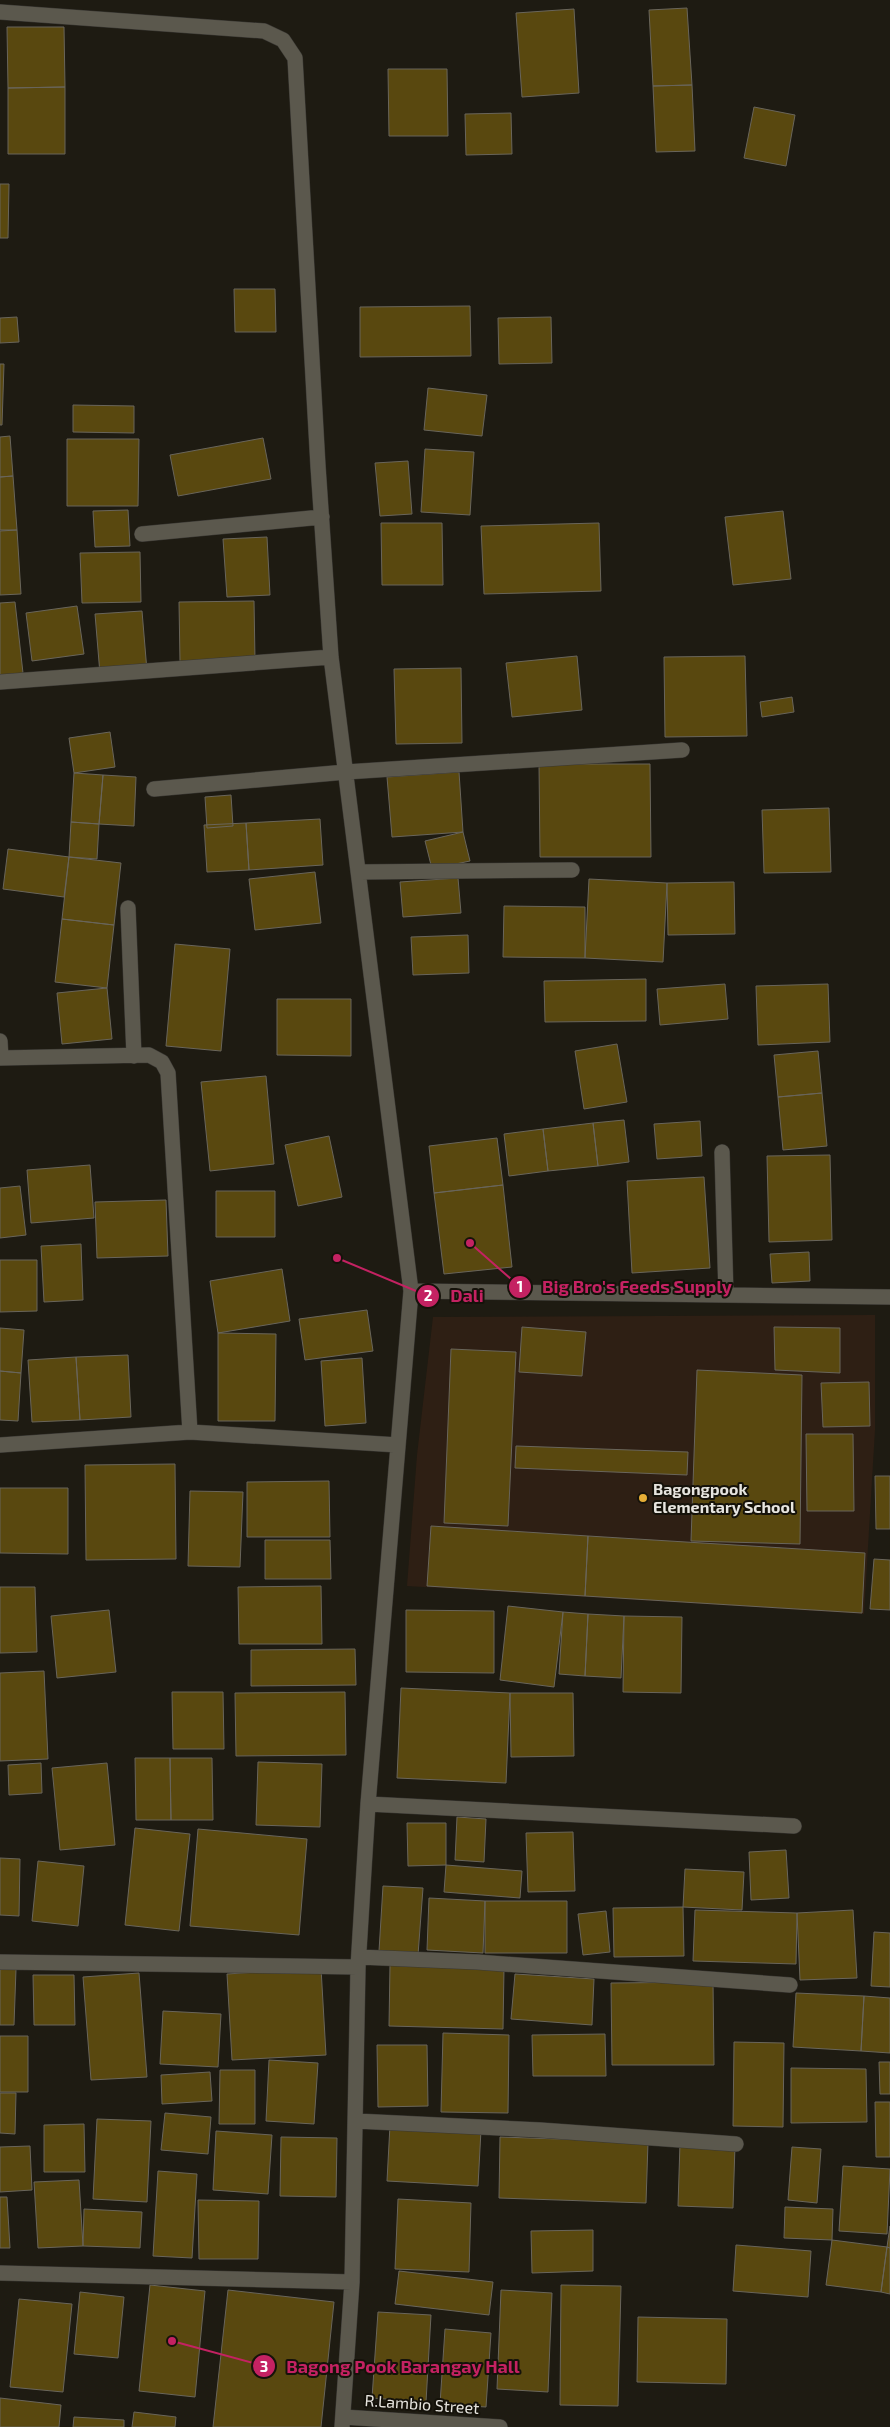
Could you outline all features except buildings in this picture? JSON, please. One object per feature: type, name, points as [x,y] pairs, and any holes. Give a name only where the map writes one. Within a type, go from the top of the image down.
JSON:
[{"type":"street","points":[[0,12],[264,32],[283,40],[295,58],[331,657],[411,1291],[368,1804],[359,1962],[352,2282],[342,2422]]},
{"type":"street","points":[[142,534],[322,517]]},
{"type":"street","points":[[0,682],[331,657]]},
{"type":"street","points":[[154,789],[346,772],[682,750]]},
{"type":"street","points":[[359,872],[572,870]]},
{"type":"street","points":[[128,908],[134,1056]]},
{"type":"street","points":[[0,1041],[0,1058],[149,1055],[162,1062],[168,1073],[190,1432]]},
{"type":"street","points":[[722,1152],[726,1295]]},
{"type":"street","points":[[411,1291],[890,1297]]},
{"type":"street","points":[[0,1444],[190,1432],[398,1445]]},
{"type":"street","points":[[368,1804],[794,1826]]},
{"type":"street","points":[[0,1962],[477,1962],[790,1985]]},
{"type":"street","points":[[356,2121],[540,2130],[736,2144]]},
{"type":"street","points":[[0,2273],[352,2282]]},
{"type":"street","name":"R.Lambio Street","points":[[342,2422],[500,2427]]},
{"type":"shaded area","name":"Bagongpook Elementary School","points":[[875,1315],[875,1430],[864,1614],[407,1586],[417,1455],[433,1317]]},
{"type":"place","name":"Big Bro's Feeds Supply","points":[[470,1243]]},
{"type":"place","name":"Dali","points":[[337,1258]]},
{"type":"place","name":"Bagongpook Elementary School","points":[[643,1498]]},
{"type":"place","name":"Bagong Pook Barangay Hall","points":[[172,2341]]}]
